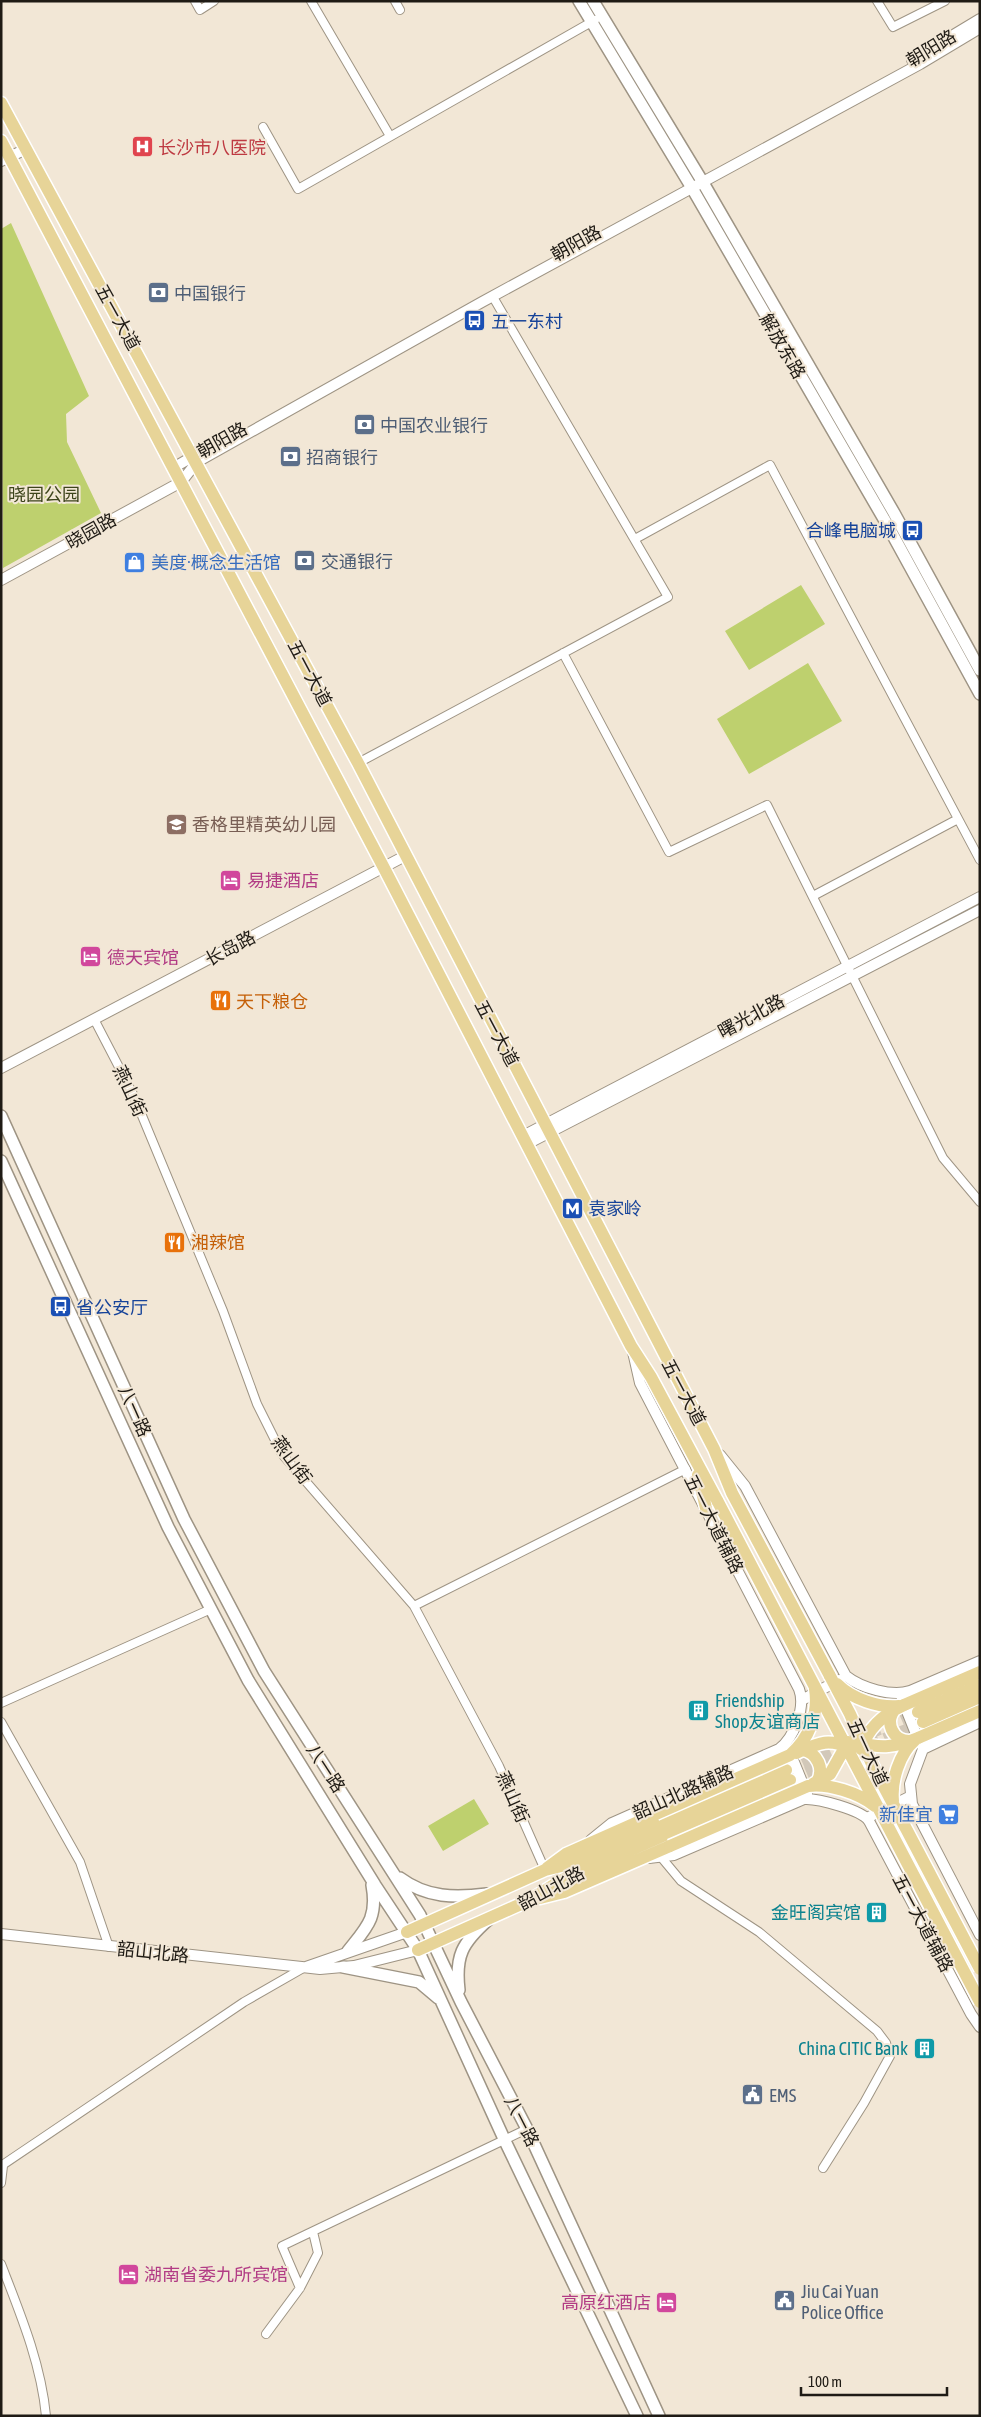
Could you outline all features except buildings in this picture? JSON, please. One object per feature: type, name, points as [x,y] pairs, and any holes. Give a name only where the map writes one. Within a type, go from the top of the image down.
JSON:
[{"type":"main road","name":"解放东路","points":[[579,1],[596,19],[894,513],[980,670]]},
{"type":"main road","name":"解放东路","points":[[593,1],[596,19]]},
{"type":"main road","name":"五一大道","points":[[1,102],[358,763],[714,1449],[732,1493],[850,1714],[861,1748],[872,1764],[980,1969]]},
{"type":"main road","name":"五一大道","points":[[1,141],[6,159],[181,482],[384,868],[631,1346],[651,1377],[690,1465],[718,1502],[838,1728],[848,1742],[861,1778],[980,2002]]},
{"type":"main road","name":"解放东路","points":[[695,182],[980,694]]},
{"type":"main road","name":"八一路","points":[[1,1116],[184,1519],[264,1671],[391,1868],[424,1924],[461,2002],[527,2129],[659,2416]]},
{"type":"main road","name":"八一路","points":[[1,1161],[168,1528],[248,1680],[371,1879],[418,1950],[505,2141],[637,2416]]},
{"type":"main road","points":[[690,1465],[706,1508]]},
{"type":"main road","points":[[830,1676],[841,1688],[853,1696],[889,1706],[980,1672]]},
{"type":"main road","points":[[544,1870],[566,1854],[656,1814],[788,1750],[805,1739],[814,1717],[816,1700],[813,1681]]},
{"type":"main road","points":[[980,1685],[920,1718],[980,1698]]},
{"type":"main road","points":[[899,1703],[890,1721],[893,1732],[900,1740],[916,1743]]},
{"type":"main road","points":[[861,1778],[858,1762],[861,1748],[872,1728],[899,1703]]},
{"type":"main road","points":[[893,1804],[893,1786],[900,1761],[907,1748],[980,1710]]},
{"type":"main road","points":[[811,1789],[830,1774],[848,1742],[852,1729],[850,1714]]},
{"type":"main road","points":[[803,1750],[825,1742],[848,1742],[861,1748],[883,1748],[916,1743]]},
{"type":"main road","points":[[788,1750],[811,1752],[817,1760],[820,1771],[811,1789]]},
{"type":"main road","name":"韶山北路","points":[[407,1932],[544,1870],[570,1864],[788,1775],[560,1881],[530,1900],[490,1919],[418,1950]]},
{"type":"main road","points":[[530,1900],[564,1892],[670,1846],[822,1785],[864,1799],[877,1808]]},
{"type":"main road","points":[[391,1868],[414,1887],[441,1896],[468,1896],[499,1892]]},
{"type":"main road","points":[[348,1951],[369,1924],[373,1915],[376,1904],[371,1879]]},
{"type":"main road","points":[[461,2002],[457,1968],[458,1959],[472,1936],[490,1919]]},
{"type":"main road","points":[[343,1967],[419,1982],[441,2001]]},
{"type":"street","points":[[195,1],[200,10],[214,1]]},
{"type":"street","points":[[311,1],[390,136]]},
{"type":"street","points":[[395,1],[400,10]]},
{"type":"street","points":[[877,1],[893,27],[944,1]]},
{"type":"street","points":[[263,127],[298,189],[596,19]]},
{"type":"street","name":"朝阳路","points":[[181,482],[195,459],[695,182],[916,58],[980,19]]},
{"type":"street","name":"朝阳路","points":[[173,468],[195,459],[493,297],[695,182],[920,64],[980,28]]},
{"type":"street","points":[[6,159],[26,149]]},
{"type":"street","points":[[358,763],[668,597],[493,297]]},
{"type":"street","points":[[635,539],[770,465],[980,860]]},
{"type":"street","name":"晓园路","points":[[1,580],[181,482]]},
{"type":"street","points":[[563,653],[669,852],[767,805],[943,1158],[980,1202]]},
{"type":"street","points":[[813,896],[958,819]]},
{"type":"street","name":"长岛路","points":[[1,1068],[405,856]]},
{"type":"street","name":"曙光北路","points":[[525,1140],[850,969],[980,897]]},
{"type":"street","name":"曙光北路","points":[[850,969],[980,910]]},
{"type":"street","name":"燕山街","points":[[94,1019],[133,1094],[223,1311],[257,1404],[282,1454],[414,1606],[499,1766],[544,1870]]},
{"type":"street","name":"五一大道辅路","points":[[714,1449],[745,1486],[846,1676]]},
{"type":"street","points":[[414,1606],[690,1465]]},
{"type":"street","name":"五一大道辅路","points":[[706,1508],[799,1689],[802,1700]]},
{"type":"street","points":[[1,1703],[211,1609]]},
{"type":"street","points":[[899,1703],[910,1691],[980,1661]]},
{"type":"street","points":[[910,1797],[867,1818],[811,1789],[788,1750],[802,1700],[846,1676],[899,1703],[916,1743],[910,1797],[980,1935]]},
{"type":"street","points":[[1,1722],[80,1862],[109,1947]]},
{"type":"street","points":[[916,1743],[980,1722]]},
{"type":"street","name":"韶山北路辅路","points":[[584,1846],[612,1823],[773,1752],[788,1750]]},
{"type":"street","points":[[640,1859],[674,1855],[798,1801],[811,1789]]},
{"type":"street","name":"五一大道辅路","points":[[867,1818],[970,2014],[980,2027]]},
{"type":"street","points":[[661,1857],[681,1881],[759,1932],[877,2031],[886,2043],[890,2056],[864,2103],[823,2168]]},
{"type":"street","name":"韶山北路","points":[[305,1967],[407,1932]]},
{"type":"street","name":"韶山北路","points":[[1,1934],[320,1969],[354,1966],[418,1950]]},
{"type":"street","points":[[1,2183],[2,2166],[244,2002],[305,1967]]},
{"type":"street","points":[[300,2288],[282,2246],[527,2129]]},
{"type":"street","points":[[266,2334],[300,2288],[318,2253],[313,2232]]},
{"type":"street","points":[[1,2264],[27,2332],[44,2398],[46,2416]]},
{"type":"green space","name":"晓园公园","points":[[11,223],[89,396],[66,414],[67,442],[101,513],[3,568],[1,229]]},
{"type":"green space","points":[[801,585],[825,624],[749,670],[725,631]]},
{"type":"green space","points":[[808,663],[842,721],[749,774],[717,719]]},
{"type":"green space","points":[[474,1799],[489,1824],[443,1851],[428,1826]]},
{"type":"tunnel","points":[[786,1770],[918,1712]]},
{"type":"tunnel","points":[[868,1746],[923,1723]]},
{"type":"tunnel","points":[[790,1780],[843,1757]]},
{"type":"place","name":"长沙市八医院","points":[[142,147]]},
{"type":"place","name":"中国银行","points":[[158,293]]},
{"type":"place","name":"五一东村","points":[[475,321]]},
{"type":"place","name":"中国农业银行","points":[[364,425]]},
{"type":"place","name":"招商银行","points":[[290,457]]},
{"type":"place","name":"合峰电脑城","points":[[912,530]]},
{"type":"place","name":"交通银行","points":[[305,561]]},
{"type":"place","name":"美度·概念生活馆","points":[[135,562]]},
{"type":"place","name":"香格里精英幼儿园","points":[[176,824]]},
{"type":"place","name":"易捷酒店","points":[[231,880]]},
{"type":"place","name":"德天宾馆","points":[[91,957]]},
{"type":"place","name":"天下粮仓","points":[[220,1001]]},
{"type":"place","name":"袁家岭","points":[[572,1208]]},
{"type":"place","name":"湘辣馆","points":[[175,1242]]},
{"type":"place","name":"省公安厅","points":[[60,1307]]},
{"type":"place","name":"Friendship Shop友谊商店","points":[[699,1710]]},
{"type":"place","name":"新佳宜","points":[[949,1814]]},
{"type":"place","name":"金旺阁宾馆","points":[[877,1912]]},
{"type":"place","name":"China CITIC Bank","points":[[924,2048]]},
{"type":"place","name":"EMS","points":[[753,2095]]},
{"type":"place","name":"湖南省委九所宾馆","points":[[128,2274]]},
{"type":"place","name":"Jiu Cai Yuan Police Office","points":[[785,2301]]},
{"type":"place","name":"高原红酒店","points":[[667,2302]]}]
